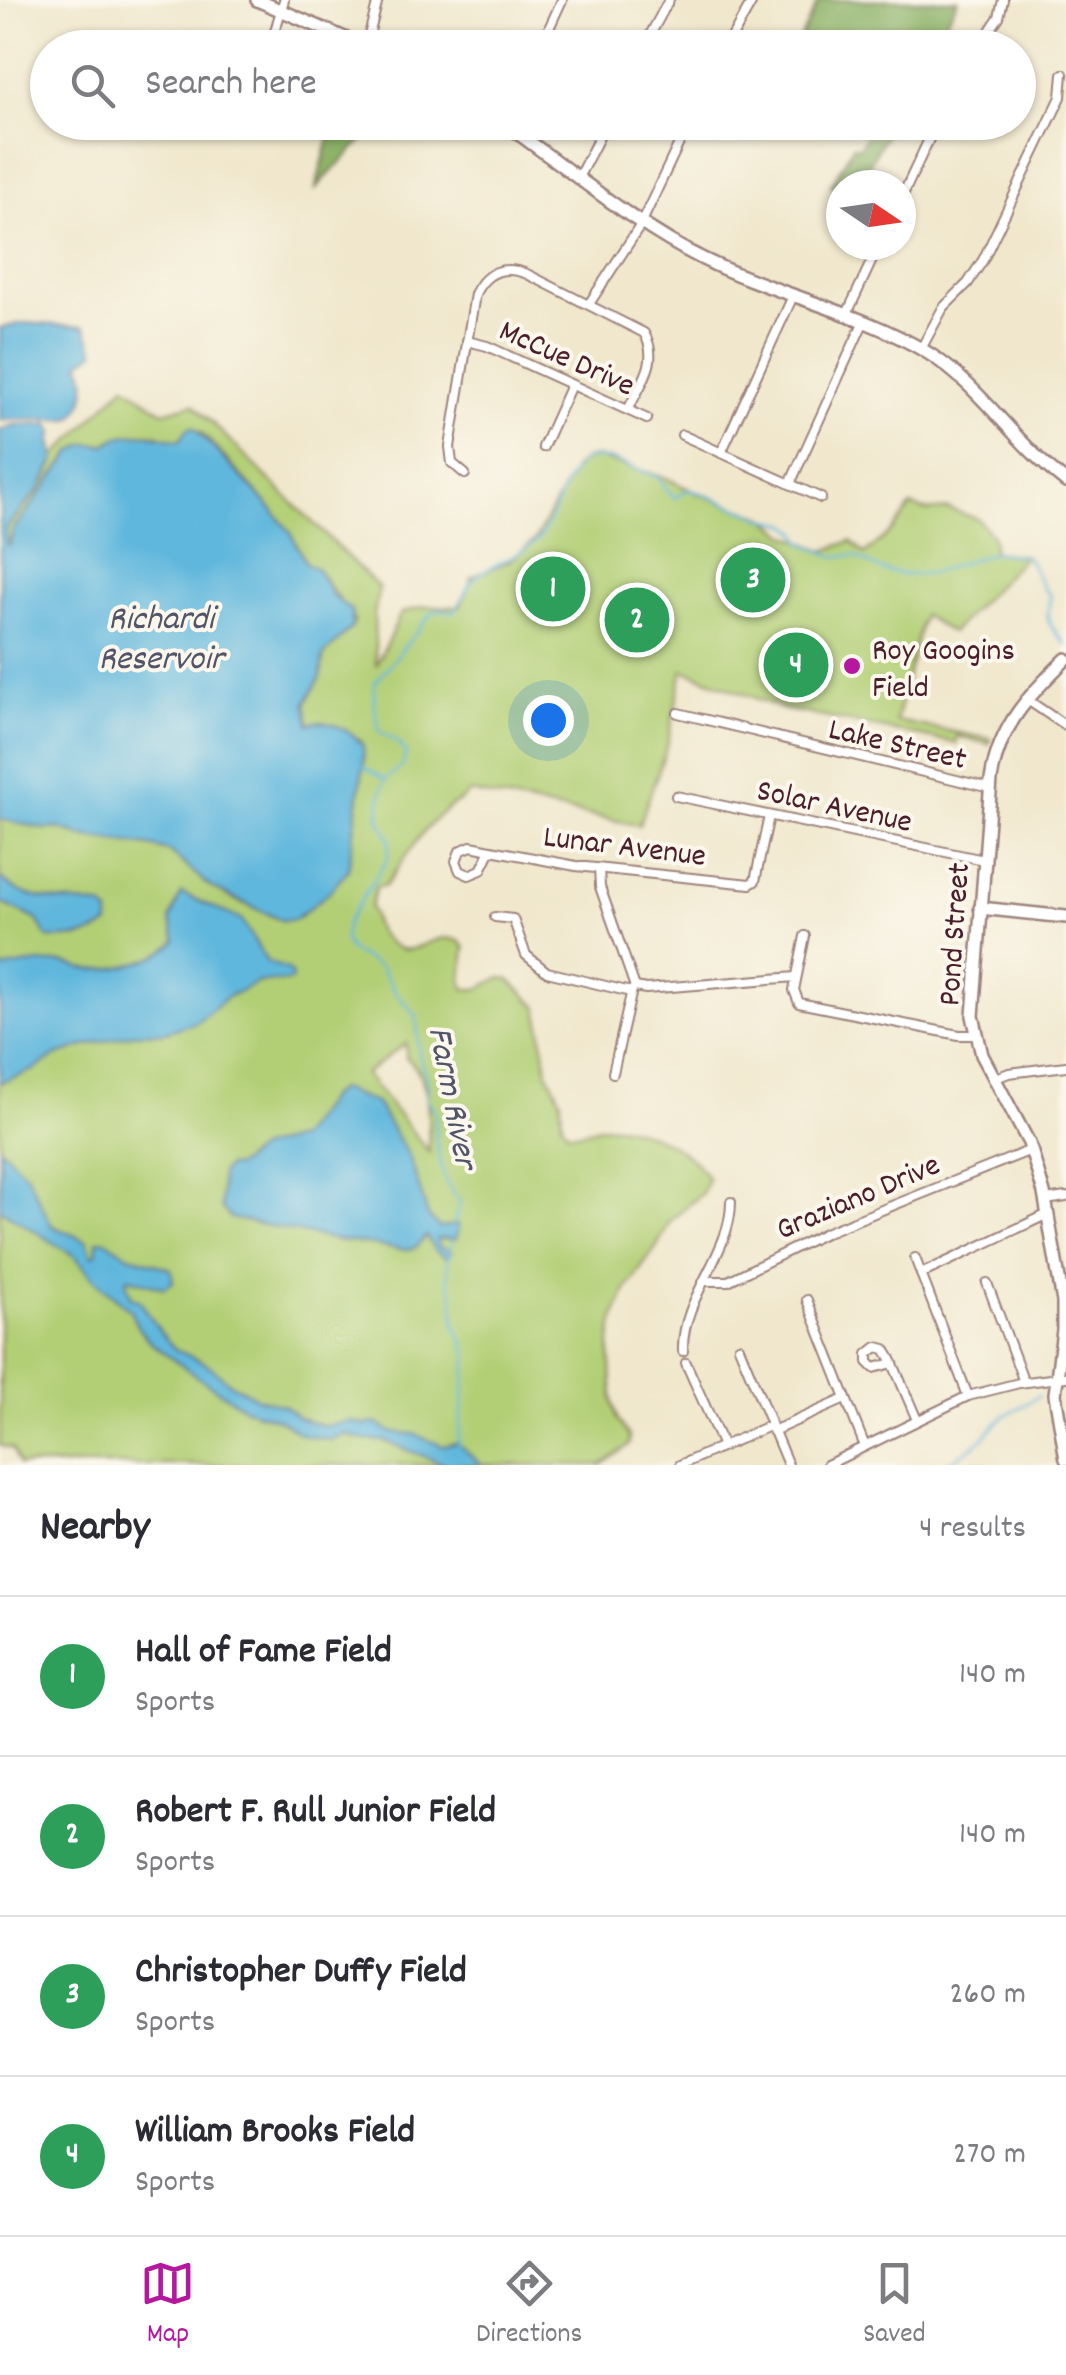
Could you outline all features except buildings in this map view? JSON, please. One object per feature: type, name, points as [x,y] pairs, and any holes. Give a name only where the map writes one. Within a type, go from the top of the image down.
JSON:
[{"type":"main road","points":[[257,0],[282,5],[333,30]]},
{"type":"main road","points":[[528,140],[642,222],[706,261],[862,322],[921,350],[963,381],[1066,494]]},
{"type":"main road","points":[[1044,466],[1066,482]]},
{"type":"main road","name":"Pond Street","points":[[1066,658],[1026,698],[999,744],[990,788],[972,996],[976,1035],[994,1079],[1032,1150],[1046,1200],[1064,1308],[1061,1377],[1066,1459]]},
{"type":"main road","points":[[980,908],[1066,916]]},
{"type":"street","points":[[371,30],[378,0]]},
{"type":"street","points":[[548,30],[562,0]]},
{"type":"street","points":[[652,30],[668,0]]},
{"type":"street","points":[[736,30],[753,0]]},
{"type":"street","points":[[990,30],[1003,0]]},
{"type":"street","points":[[275,30],[282,5]]},
{"type":"street","points":[[921,350],[946,304],[983,260],[1061,97],[1063,74]]},
{"type":"street","points":[[578,176],[597,140]]},
{"type":"street","points":[[588,304],[642,222],[681,140]]},
{"type":"street","points":[[915,170],[929,140]]},
{"type":"street","points":[[846,316],[872,260]]},
{"type":"street","points":[[465,474],[452,463],[449,452],[478,289],[499,270],[522,272],[641,330],[648,340],[651,363],[628,410]]},
{"type":"street","points":[[721,453],[793,296]]},
{"type":"street","points":[[790,484],[862,322]]},
{"type":"street","name":"McCue Drive","points":[[468,341],[483,344],[647,419]]},
{"type":"street","points":[[543,447],[571,384]]},
{"type":"street","points":[[682,436],[821,498]]},
{"type":"street","points":[[1026,698],[1066,726]]},
{"type":"street","name":"Lake Street","points":[[678,713],[990,788]]},
{"type":"street","name":"Solar Avenue","points":[[676,796],[984,860]]},
{"type":"street","name":"Lunar Avenue","points":[[491,850],[599,868],[753,884],[769,816]]},
{"type":"street","points":[[464,848],[491,850],[478,873],[466,874],[457,866],[456,857],[464,848]]},
{"type":"street","points":[[599,868],[600,887],[633,989],[613,1073]]},
{"type":"street","points":[[495,917],[513,920],[526,955],[557,977],[633,989],[796,977]]},
{"type":"street","points":[[805,936],[795,999],[802,1004],[958,1035],[976,1035]]},
{"type":"street","points":[[994,1079],[1010,1072],[1066,1066]]},
{"type":"street","name":"Graziano Drive","points":[[704,1281],[728,1281],[827,1232],[1032,1150]]},
{"type":"street","points":[[1046,1200],[1066,1197]]},
{"type":"street","points":[[683,1350],[685,1326],[729,1222],[731,1202]]},
{"type":"street","points":[[921,1274],[1048,1214]]},
{"type":"street","points":[[914,1258],[968,1396]]},
{"type":"street","points":[[987,1283],[1024,1382]]},
{"type":"street","points":[[807,1300],[864,1444]]},
{"type":"street","points":[[739,1347],[788,1465]]},
{"type":"street","points":[[686,1363],[722,1446]]},
{"type":"street","points":[[893,1363],[917,1420]]},
{"type":"street","points":[[827,1465],[968,1396],[1061,1377]]},
{"type":"street","points":[[680,1465],[845,1399]]},
{"type":"green space","points":[[819,0],[958,0],[941,30],[804,30]]},
{"type":"green space","points":[[329,140],[363,140],[316,188]]},
{"type":"green space","points":[[864,140],[883,140],[866,170],[840,170],[853,146],[859,147]]},
{"type":"green space","points":[[125,385],[163,412],[193,404],[379,588],[374,615],[376,666],[401,613],[422,607],[460,607],[472,577],[511,560],[535,540],[575,468],[596,457],[666,478],[764,517],[787,535],[825,551],[851,541],[865,554],[892,531],[911,506],[928,511],[949,509],[978,519],[993,537],[993,552],[1025,556],[951,633],[923,615],[896,721],[991,739],[989,744],[957,736],[956,743],[784,709],[683,670],[667,747],[639,825],[470,792],[432,823],[386,885],[376,887],[370,908],[376,928],[390,943],[409,949],[447,938],[459,941],[465,947],[465,989],[509,979],[538,1007],[547,1071],[561,1100],[562,1124],[568,1132],[619,1126],[648,1134],[690,1158],[708,1179],[702,1193],[671,1220],[627,1288],[615,1316],[610,1345],[613,1403],[630,1444],[602,1465],[19,1465],[13,1449],[0,1445],[0,819],[169,851],[204,882],[233,899],[281,920],[298,918],[348,870],[364,761],[361,741],[330,724],[309,724],[306,704],[321,676],[323,656],[355,622],[317,569],[306,564],[272,509],[201,432],[185,433],[180,441],[138,434],[106,445],[86,444],[73,451],[13,530],[10,545],[6,545],[6,529],[47,478],[56,456]],"holes":[[[406,1043],[406,1058],[425,1089],[429,1152],[365,1074]]]},
{"type":"water","points":[[24,323],[85,327],[95,352],[80,363],[85,393],[70,419],[0,420],[0,328]]},
{"type":"water","name":"Richardi Reservoir","points":[[49,424],[54,432],[51,441],[56,459],[41,487],[6,529],[7,545],[13,530],[73,451],[86,444],[105,445],[132,435],[180,441],[187,429],[193,427],[272,509],[291,533],[306,563],[317,569],[334,597],[352,611],[352,627],[323,656],[321,676],[306,703],[309,724],[339,727],[363,746],[348,870],[327,894],[294,920],[281,920],[212,888],[169,851],[0,819],[0,430],[15,425]]},
{"type":"water","points":[[0,877],[35,897],[103,907],[109,914],[109,924],[88,935],[48,938],[36,919],[0,902]]},
{"type":"water","points":[[181,893],[242,920],[267,962],[287,969],[291,981],[259,982],[227,997],[197,1022],[165,1032],[136,1033],[81,1047],[0,1083],[0,970],[56,963],[110,969],[148,959],[176,940],[170,920]]},
{"type":"water","points":[[340,1089],[376,1103],[410,1158],[428,1216],[440,1228],[458,1224],[456,1239],[437,1239],[439,1246],[451,1252],[447,1258],[434,1250],[426,1236],[415,1248],[406,1250],[231,1218],[221,1208],[221,1173],[227,1167],[237,1166],[260,1148],[298,1139],[330,1096]]},
{"type":"water","points":[[0,1147],[27,1175],[52,1226],[87,1241],[92,1256],[96,1254],[97,1241],[106,1240],[128,1255],[171,1269],[173,1282],[164,1288],[129,1278],[126,1281],[131,1297],[140,1301],[176,1350],[206,1363],[257,1398],[285,1406],[299,1418],[325,1426],[352,1421],[376,1423],[391,1432],[414,1434],[443,1446],[457,1443],[482,1465],[446,1465],[385,1441],[344,1434],[331,1440],[302,1435],[281,1420],[246,1409],[202,1380],[152,1344],[138,1328],[130,1310],[95,1280],[76,1257],[0,1209]]},
{"type":"waterway","name":"Farm River","points":[[454,1224],[460,1201],[448,1186],[440,1161],[436,1113],[427,1099],[416,1015],[380,967],[349,950],[344,938],[347,922],[388,858],[390,839],[379,818],[382,789],[387,778],[402,767],[406,753],[379,731],[375,683],[432,613],[454,612],[475,578],[540,537],[579,466],[588,458],[610,459],[658,477],[674,498],[688,490],[698,492],[788,524],[802,542],[833,556],[855,556],[882,570],[905,575],[932,573],[994,552],[1027,557],[1051,596],[1049,622],[1066,644]]},
{"type":"waterway","points":[[363,766],[384,779]]},
{"type":"waterway","name":"Farm River","points":[[452,1241],[448,1280],[455,1324],[468,1354],[458,1446]]},
{"type":"waterway","points":[[945,1465],[978,1443],[1003,1417],[1039,1396]]},
{"type":"place","name":"Christopher Duffy Field","points":[[753,580]]},
{"type":"place","name":"Hall of Fame Field","points":[[553,589]]},
{"type":"place","name":"Robert F. Rull Junior Field","points":[[637,620]]},
{"type":"place","name":"William Brooks Field","points":[[796,665]]},
{"type":"place","name":"Roy Googins Field","points":[[852,666]]}]
